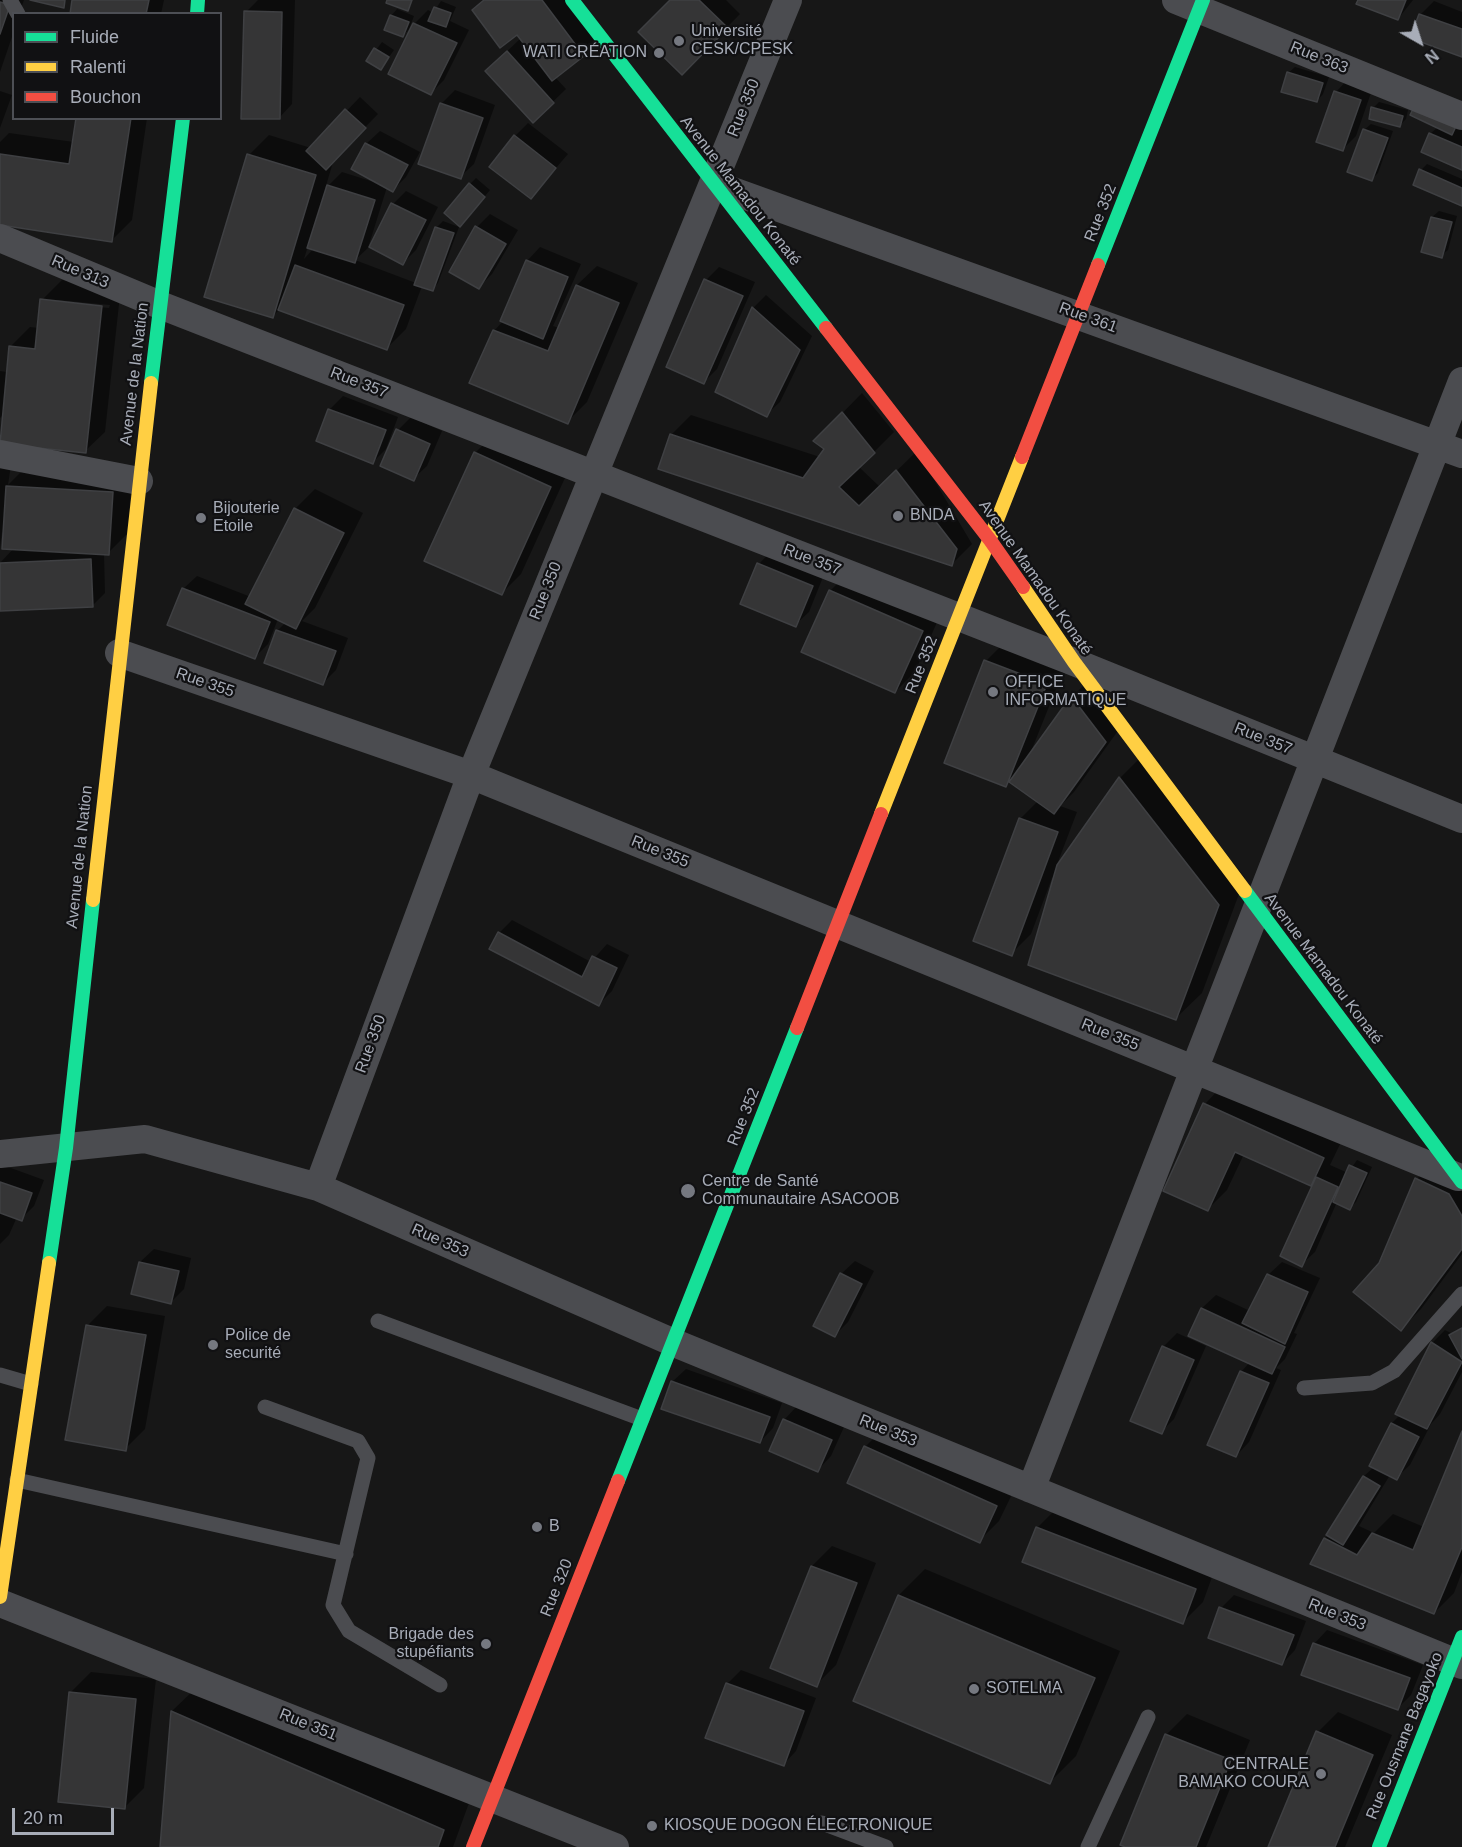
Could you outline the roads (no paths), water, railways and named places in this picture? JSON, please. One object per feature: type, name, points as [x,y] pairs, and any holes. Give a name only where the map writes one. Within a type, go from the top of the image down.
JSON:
[{"type":"street","name":"Avenue Mamadou Konaté","points":[[572,0],[990,540],[1074,662],[1460,1180]]},
{"type":"street","name":"Rue 350","points":[[318,1188],[471,775],[788,0]]},
{"type":"street","name":"Rue 363","points":[[1193,3],[1462,116]]},
{"type":"street","name":"Rue 352","points":[[672,1342],[1079,315],[1193,3]]},
{"type":"street","name":"Avenue de la Nation","points":[[0,1597],[66,1148],[119,653],[183,120]]},
{"type":"street","name":"Rue 361","points":[[713,184],[1450,449]]},
{"type":"street","name":"Rue 313","points":[[0,238],[159,305]]},
{"type":"street","name":"Rue 357","points":[[159,305],[1074,662],[1462,819]]},
{"type":"street","points":[[1031,1490],[1315,760],[1450,449],[1462,381]]},
{"type":"street","points":[[0,454],[139,481]]},
{"type":"street","name":"Rue 355","points":[[119,653],[471,775],[1195,1069],[1460,1180]]},
{"type":"street","name":"Rue 353","points":[[0,1154],[145,1139],[318,1188],[672,1342],[1031,1490],[1459,1655]]},
{"type":"street","name":"Rue 320","points":[[473,1847],[672,1342]]},
{"type":"street","name":"Rue 351","points":[[0,1603],[615,1847]]},
{"type":"street","name":"Rue Ousmane Bagayoko","points":[[1378,1847],[1459,1655]]},
{"type":"lane","points":[[1305,1388],[1372,1383],[1394,1371],[1462,1294]]},
{"type":"lane","points":[[378,1321],[642,1419]]},
{"type":"lane","points":[[0,1375],[31,1384]]},
{"type":"lane","points":[[265,1407],[358,1441],[368,1458],[333,1605],[349,1632],[440,1685]]},
{"type":"lane","points":[[17,1480],[346,1554]]},
{"type":"lane","points":[[1088,1847],[1148,1717]]},
{"type":"lane","points":[[822,1823],[886,1847]]},
{"type":"place","name":"Université CESK/CPESK","points":[[679,41]]},
{"type":"place","name":"WATI CRÉATION","points":[[659,53]]},
{"type":"place","name":"BNDA","points":[[898,516]]},
{"type":"place","name":"Bijouterie Etoile","points":[[201,518]]},
{"type":"place","name":"OFFICE INFORMATIQUE","points":[[993,692]]},
{"type":"place","name":"Centre de Santé Communautaire ASACOOB","points":[[688,1191]]},
{"type":"place","name":"Police de securité","points":[[213,1345]]},
{"type":"place","name":"B","points":[[537,1527]]},
{"type":"place","name":"Brigade des stupéfiants","points":[[486,1644]]},
{"type":"place","name":"SOTELMA","points":[[974,1689]]},
{"type":"place","name":"CENTRALE BAMAKO COURA","points":[[1321,1774]]},
{"type":"place","name":"KIOSQUE DOGON ÉLECTRONIQUE","points":[[652,1826]]}]
